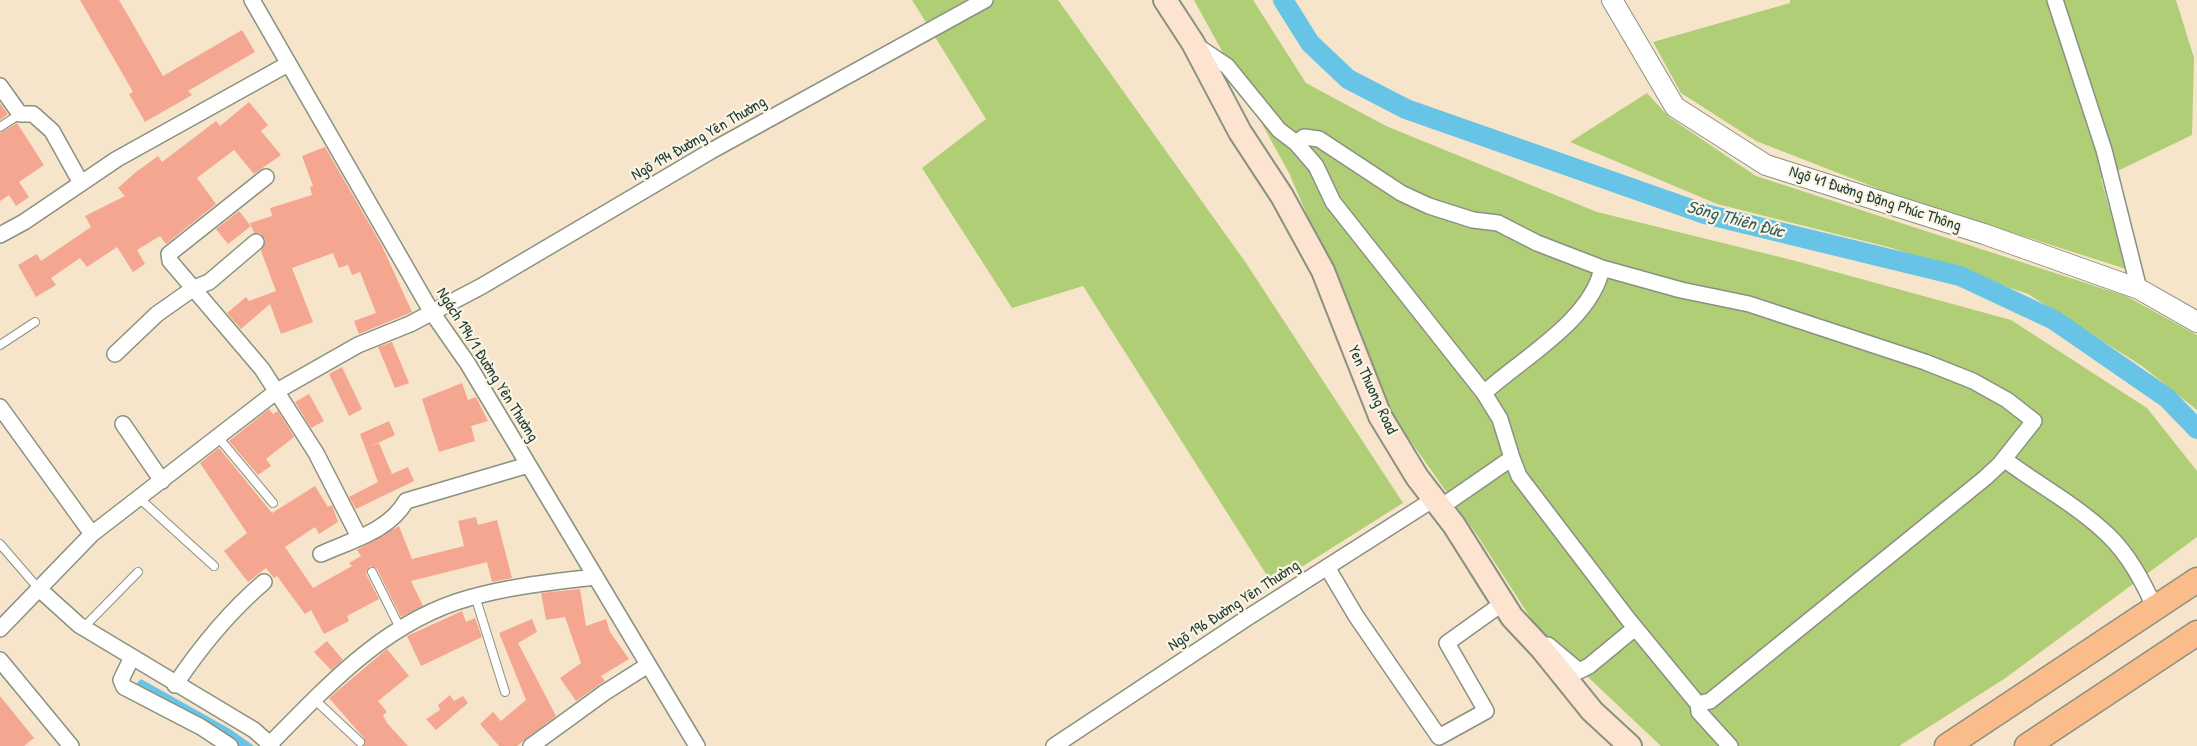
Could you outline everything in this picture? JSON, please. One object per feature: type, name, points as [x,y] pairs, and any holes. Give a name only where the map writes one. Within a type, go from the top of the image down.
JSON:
[{"type":"main road","name":"Yen Thuong Road","points":[[1165,0],[1192,42],[1240,132],[1282,195],[1323,271],[1380,416],[1417,477],[1438,503],[1512,617],[1592,711],[1630,746]]},
{"type":"main road","points":[[1947,746],[2197,580]]},
{"type":"main road","points":[[2027,746],[2197,633]]},
{"type":"street","name":"Ngách 194/1 Đường Yên Thường","points":[[252,0],[431,311],[468,363],[697,746]]},
{"type":"street","name":"Ngõ 194 Đường Yên Thường","points":[[0,628],[92,534],[277,391],[358,345],[410,324],[482,286],[711,151],[985,0]]},
{"type":"street","name":"Ngõ 41 Đường Đặng Phúc Thông","points":[[1612,0],[1675,106],[1766,165],[1984,234],[2139,289],[2197,322]]},
{"type":"street","points":[[2055,0],[2104,150],[2139,289]]},
{"type":"street","points":[[1192,42],[1227,66],[1279,130],[1296,143],[1316,166],[1333,202],[1484,393],[1500,419],[1519,476],[1635,628],[1698,704],[1699,712],[1730,746]]},
{"type":"street","points":[[0,235],[24,222],[166,130],[288,64]]},
{"type":"street","points":[[0,86],[20,114],[33,114],[52,131],[81,183]]},
{"type":"street","points":[[1296,143],[1304,137],[1319,139],[1401,193],[1429,206],[1473,220],[1498,224],[1537,243],[1602,268],[1681,290],[1749,304],[1871,343],[1973,381],[2007,400],[2034,421],[2004,459],[1985,478],[1710,701],[1698,704]]},
{"type":"street","points":[[266,177],[169,254],[170,261],[228,327],[277,391],[316,453],[359,537]]},
{"type":"street","points":[[115,354],[157,314],[194,288],[209,282],[256,242]]},
{"type":"street","points":[[1484,393],[1537,351],[1582,308],[1593,296],[1602,268]]},
{"type":"street","points":[[0,407],[92,534]]},
{"type":"street","points":[[123,424],[162,481]]},
{"type":"street","name":"Ngõ 196 Đường Yên Thường","points":[[1054,746],[1327,567],[1512,458]]},
{"type":"street","points":[[2004,459],[2081,512],[2109,535],[2144,584],[2155,608]]},
{"type":"street","points":[[321,554],[398,516],[406,501],[528,465]]},
{"type":"street","points":[[1327,567],[1356,616],[1439,737],[1486,711],[1447,643],[1503,603]]},
{"type":"street","points":[[38,588],[83,628],[175,685],[254,730],[271,745],[314,699],[372,646],[400,628],[475,596],[525,585],[595,577]]},
{"type":"street","points":[[175,685],[198,651],[234,608],[264,582]]},
{"type":"street","points":[[1530,636],[1540,638],[1579,671],[1589,666],[1635,628]]},
{"type":"street","points":[[131,658],[121,680],[124,687],[201,727],[230,746]]},
{"type":"street","points":[[0,660],[71,746]]},
{"type":"street","points":[[531,746],[604,693],[648,665]]},
{"type":"lane","points":[[0,127],[20,114]]},
{"type":"lane","points":[[0,345],[35,322]]},
{"type":"lane","points":[[218,437],[273,503]]},
{"type":"lane","points":[[139,498],[214,566]]},
{"type":"lane","points":[[0,544],[38,588]]},
{"type":"lane","points":[[83,628],[138,572]]},
{"type":"lane","points":[[372,572],[400,628]]},
{"type":"lane","points":[[475,596],[505,692]]},
{"type":"lane","points":[[314,699],[360,742]]},
{"type":"green space","points":[[912,0],[1058,0],[1246,263],[1403,503],[1273,585],[1083,286],[1012,308],[922,168],[986,119]]},
{"type":"green space","points":[[1194,0],[1253,0],[1306,83],[1386,126],[1597,212],[1792,260],[2011,320],[2147,408],[2197,471],[2197,537],[2004,679],[1899,746],[1661,746],[1539,631],[1479,538],[1395,419],[1289,173]]},
{"type":"green space","points":[[1790,0],[2176,0],[2194,58],[2192,135],[2101,179],[2126,269],[1892,194],[1756,141],[1681,93],[1653,42],[1790,3]]},
{"type":"green space","points":[[1647,93],[1669,117],[1756,176],[2126,296],[2197,335],[2197,410],[2142,366],[2028,294],[1892,248],[1717,204],[1570,142]]},
{"type":"water","points":[[141,679],[230,729],[254,746],[239,746],[136,688],[136,684]]},
{"type":"building","points":[[80,0],[119,0],[163,76],[242,30],[255,52],[188,91],[192,95],[145,122],[129,94],[133,92]]},
{"type":"building","points":[[249,102],[268,125],[261,131],[281,155],[254,174],[234,150],[197,178],[216,204],[166,244],[160,236],[137,250],[145,264],[133,272],[117,247],[87,267],[80,258],[51,278],[56,285],[36,297],[18,265],[37,254],[41,261],[91,227],[85,216],[125,196],[118,188],[136,172],[158,156],[162,162],[216,121],[220,126]]},
{"type":"building","points":[[0,103],[8,114],[0,120]]},
{"type":"building","points":[[17,123],[44,165],[19,182],[29,197],[16,206],[9,195],[0,201],[0,133]]},
{"type":"building","points":[[325,147],[382,246],[412,312],[359,334],[354,321],[376,313],[360,272],[352,275],[348,265],[339,268],[333,253],[292,268],[313,322],[281,334],[270,304],[241,329],[227,313],[246,297],[249,301],[276,291],[261,251],[265,240],[260,233],[254,233],[250,223],[272,216],[270,208],[312,195],[310,187],[313,186],[302,156]]},
{"type":"building","points":[[239,211],[251,226],[228,244],[216,229]]},
{"type":"building","points":[[392,342],[409,383],[395,388],[378,347]]},
{"type":"building","points":[[342,367],[362,409],[349,416],[329,374]]},
{"type":"building","points":[[462,383],[468,400],[476,397],[488,421],[471,426],[475,441],[439,452],[422,399]]},
{"type":"building","points":[[309,394],[324,421],[311,428],[295,402]]},
{"type":"building","points":[[269,409],[273,414],[278,411],[294,437],[266,459],[271,466],[258,475],[229,441]]},
{"type":"building","points":[[389,421],[395,435],[369,447],[379,443],[392,474],[408,467],[414,481],[356,509],[349,497],[378,482],[360,434]]},
{"type":"building","points":[[219,448],[272,513],[315,486],[328,507],[332,505],[338,522],[319,534],[315,527],[285,547],[313,588],[352,566],[349,563],[361,556],[357,550],[399,526],[412,559],[464,546],[458,521],[476,517],[478,525],[497,520],[512,578],[492,582],[487,562],[411,581],[423,606],[401,617],[377,569],[370,566],[366,574],[379,599],[347,616],[349,621],[324,634],[311,610],[305,614],[277,576],[274,578],[266,568],[248,582],[224,551],[247,533],[200,463]]},
{"type":"building","points":[[580,589],[586,626],[606,619],[610,632],[629,659],[601,676],[605,681],[576,701],[560,678],[581,663],[565,617],[546,620],[541,593]]},
{"type":"building","points":[[462,611],[466,622],[475,618],[482,637],[421,666],[407,636]]},
{"type":"building","points":[[532,619],[537,632],[518,643],[556,716],[517,746],[499,746],[480,724],[493,712],[501,721],[526,700],[499,633]]},
{"type":"building","points":[[327,641],[343,660],[331,670],[314,652]]},
{"type":"building","points":[[387,649],[409,676],[378,701],[387,712],[383,715],[387,723],[408,746],[364,746],[364,738],[329,698]]},
{"type":"building","points":[[450,695],[454,701],[463,696],[468,703],[436,730],[426,719],[440,710],[438,705]]},
{"type":"building","points":[[0,696],[34,738],[24,746],[0,746]]},
{"type":"waterway","name":"Sông Thiên Đức","points":[[1283,0],[1310,43],[1348,79],[1406,109],[1705,214],[1960,276],[2054,320],[2167,398],[2197,429]]}]
